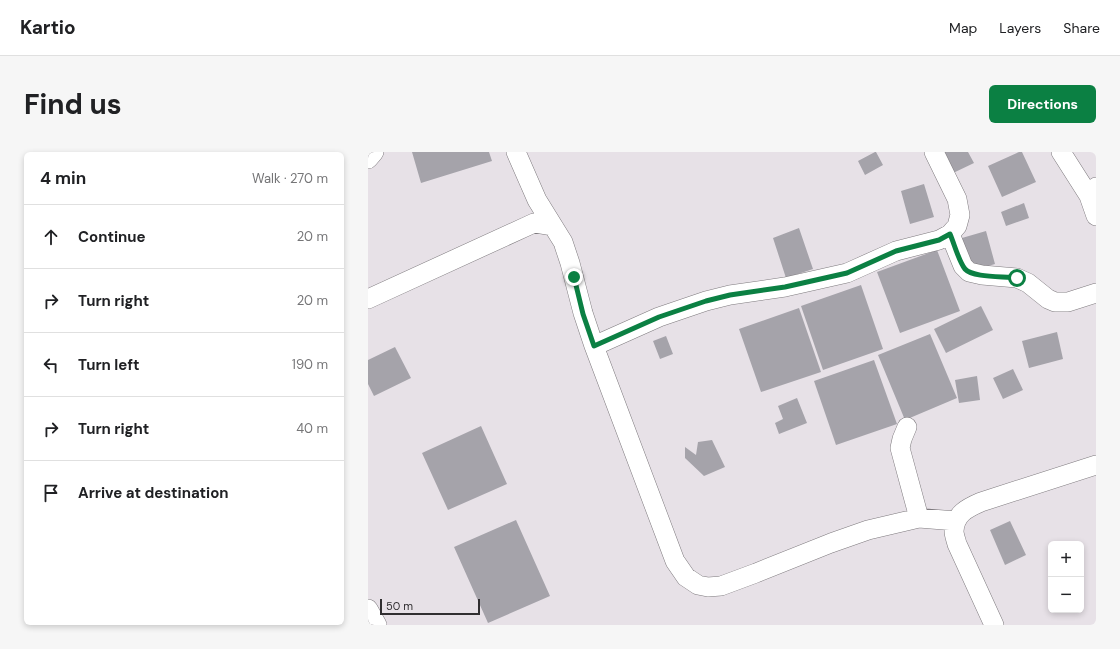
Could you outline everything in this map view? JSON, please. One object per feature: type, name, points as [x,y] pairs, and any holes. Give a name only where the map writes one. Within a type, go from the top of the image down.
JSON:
[{"type":"street","points":[[368,159],[374,152]]},
{"type":"street","points":[[516,152],[538,200],[543,224],[563,242],[583,314],[594,346],[675,561],[686,577],[698,584],[708,587],[721,586],[868,530],[919,518],[956,521]]},
{"type":"street","points":[[594,346],[659,317],[706,301],[730,295],[785,287],[847,273],[896,251],[939,240],[950,234],[957,226],[960,215],[958,199],[934,152]]},
{"type":"street","points":[[1061,152],[1093,191],[1096,216]]},
{"type":"street","points":[[368,299],[543,224]]},
{"type":"street","points":[[950,234],[963,266],[968,272],[982,275],[1017,278],[1028,283],[1048,299],[1055,302],[1068,302],[1096,293]]},
{"type":"street","points":[[907,427],[900,448],[919,518]]},
{"type":"street","points":[[994,625],[957,544],[954,532],[956,521],[961,513],[969,507],[981,502],[1096,465]]},
{"type":"street","points":[[368,609],[376,625]]},
{"type":"building","points":[[412,152],[489,152],[492,161],[421,183]]},
{"type":"building","points":[[875,152],[883,165],[865,175],[858,161]]},
{"type":"building","points":[[941,152],[968,152],[974,163],[951,174]]},
{"type":"building","points":[[1022,152],[1036,182],[1002,197],[988,166]]},
{"type":"building","points":[[924,184],[934,217],[910,224],[901,191]]},
{"type":"building","points":[[1024,203],[1029,218],[1006,226],[1001,212]]},
{"type":"building","points":[[799,228],[813,269],[786,278],[773,238]]},
{"type":"building","points":[[986,231],[995,264],[971,271],[962,238]]},
{"type":"building","points":[[937,250],[960,311],[900,333],[877,272]]},
{"type":"building","points":[[861,285],[883,349],[823,370],[801,306]]},
{"type":"building","points":[[981,306],[993,330],[946,353],[934,329]]},
{"type":"building","points":[[799,308],[821,372],[761,392],[739,329]]},
{"type":"building","points":[[1057,332],[1063,359],[1029,368],[1022,341]]},
{"type":"building","points":[[930,334],[957,398],[905,420],[878,355]]},
{"type":"building","points":[[666,336],[673,354],[660,359],[653,341]]},
{"type":"building","points":[[395,347],[411,378],[374,396],[368,384],[368,360]]},
{"type":"building","points":[[874,360],[897,424],[836,445],[814,381]]},
{"type":"building","points":[[1013,369],[1023,390],[1003,399],[993,378]]},
{"type":"building","points":[[977,376],[980,400],[959,403],[955,380]]},
{"type":"building","points":[[797,398],[807,423],[779,434],[775,423],[783,419],[778,406]]},
{"type":"building","points":[[481,426],[507,484],[448,510],[422,453]]},
{"type":"building","points":[[712,440],[725,467],[704,476],[685,458],[685,447],[696,455],[698,442]]},
{"type":"building","points":[[516,520],[550,596],[488,623],[454,547]]},
{"type":"building","points":[[1010,521],[1026,555],[1005,565],[990,530]]},
{"type":"route","points":[[574,277],[583,314],[594,346],[659,317],[706,301],[730,295],[785,287],[847,273],[896,251],[939,240],[950,234],[963,266],[968,272],[982,275],[1017,278]]}]
